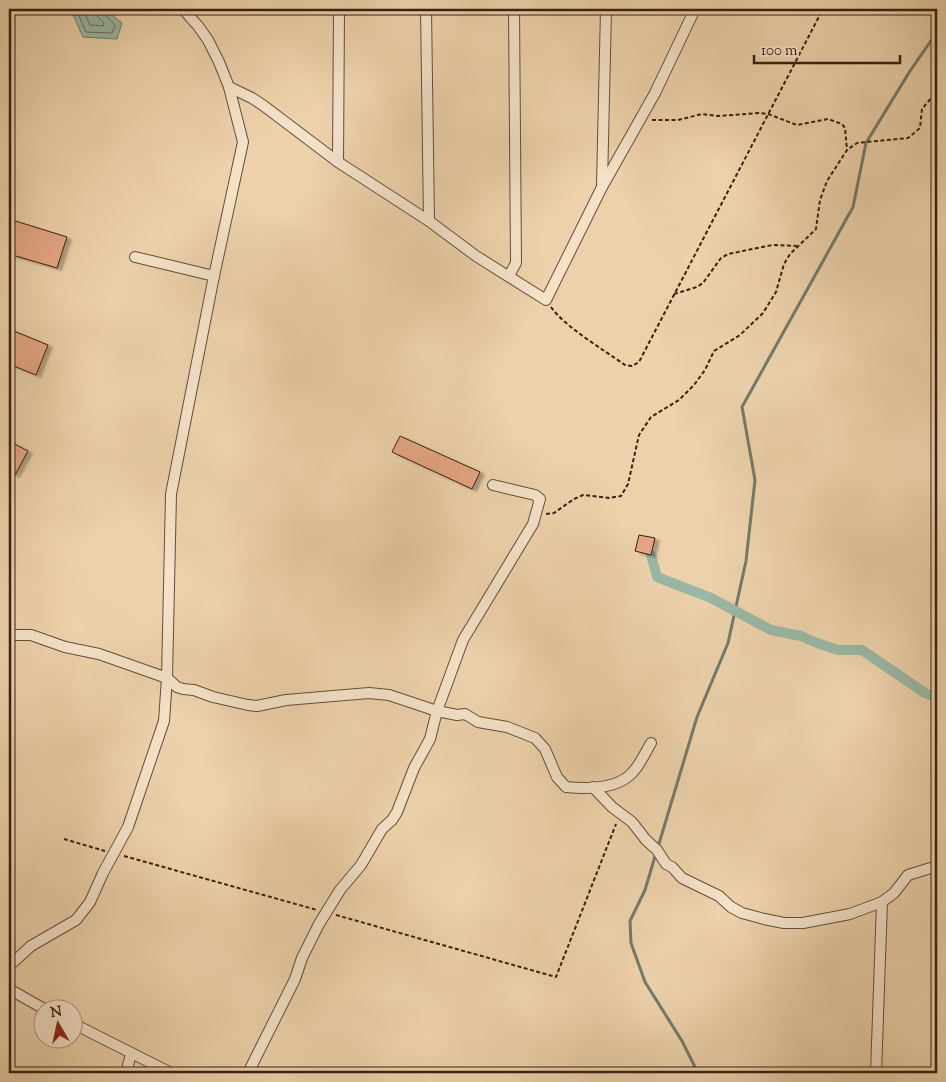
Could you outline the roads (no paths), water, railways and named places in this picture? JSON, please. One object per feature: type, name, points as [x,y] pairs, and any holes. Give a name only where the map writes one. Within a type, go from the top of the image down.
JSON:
[{"type":"street","points":[[9,966],[30,946],[76,920],[90,902],[128,827],[164,721],[167,678],[171,494],[214,276],[243,142],[229,88],[208,40],[183,9]]},
{"type":"street","points":[[338,162],[339,9]]},
{"type":"street","points":[[426,9],[429,221]]},
{"type":"street","points":[[509,276],[516,263],[514,9]]},
{"type":"street","points":[[602,187],[606,9]]},
{"type":"street","points":[[229,88],[252,98],[264,106],[338,162],[429,221],[476,256],[546,300],[602,187],[656,93],[695,9]]},
{"type":"street","points":[[135,257],[214,276]]},
{"type":"street","points":[[248,1073],[295,979],[310,939],[340,890],[361,865],[382,829],[392,820],[397,812],[414,768],[430,739],[437,711],[463,640],[536,516],[540,499],[535,495],[493,484]]},
{"type":"street","points":[[9,635],[31,636],[65,647],[99,654],[167,678],[177,687],[248,705],[257,706],[286,700],[370,693],[389,695],[437,711],[457,715],[464,714],[478,722],[501,725],[535,738],[545,749],[557,777],[566,787],[585,788],[622,781],[634,772],[651,743]]},
{"type":"street","points":[[594,787],[605,800],[632,822],[646,840],[657,850],[666,864],[672,867],[682,878],[720,896],[731,907],[742,913],[784,923],[803,923],[850,914],[882,902],[894,893],[908,875],[937,866]]},
{"type":"street","points":[[876,1073],[882,902]]},
{"type":"street","points":[[9,990],[32,1002]]},
{"type":"street","points":[[82,1028],[171,1073]]},
{"type":"street","points":[[126,1073],[131,1054]]},
{"type":"water","points":[[105,9],[122,23],[117,39],[83,37],[71,10]]},
{"type":"waterway","points":[[658,847],[697,717],[728,643],[746,561],[755,480],[742,407],[853,207],[866,143],[910,71],[937,32]]},
{"type":"waterway","points":[[651,555],[657,577],[711,598],[771,630],[801,636],[838,650],[862,650],[925,693],[937,698]]},
{"type":"waterway","points":[[656,853],[645,890],[630,921],[631,943],[645,982],[682,1041],[698,1073]]}]
